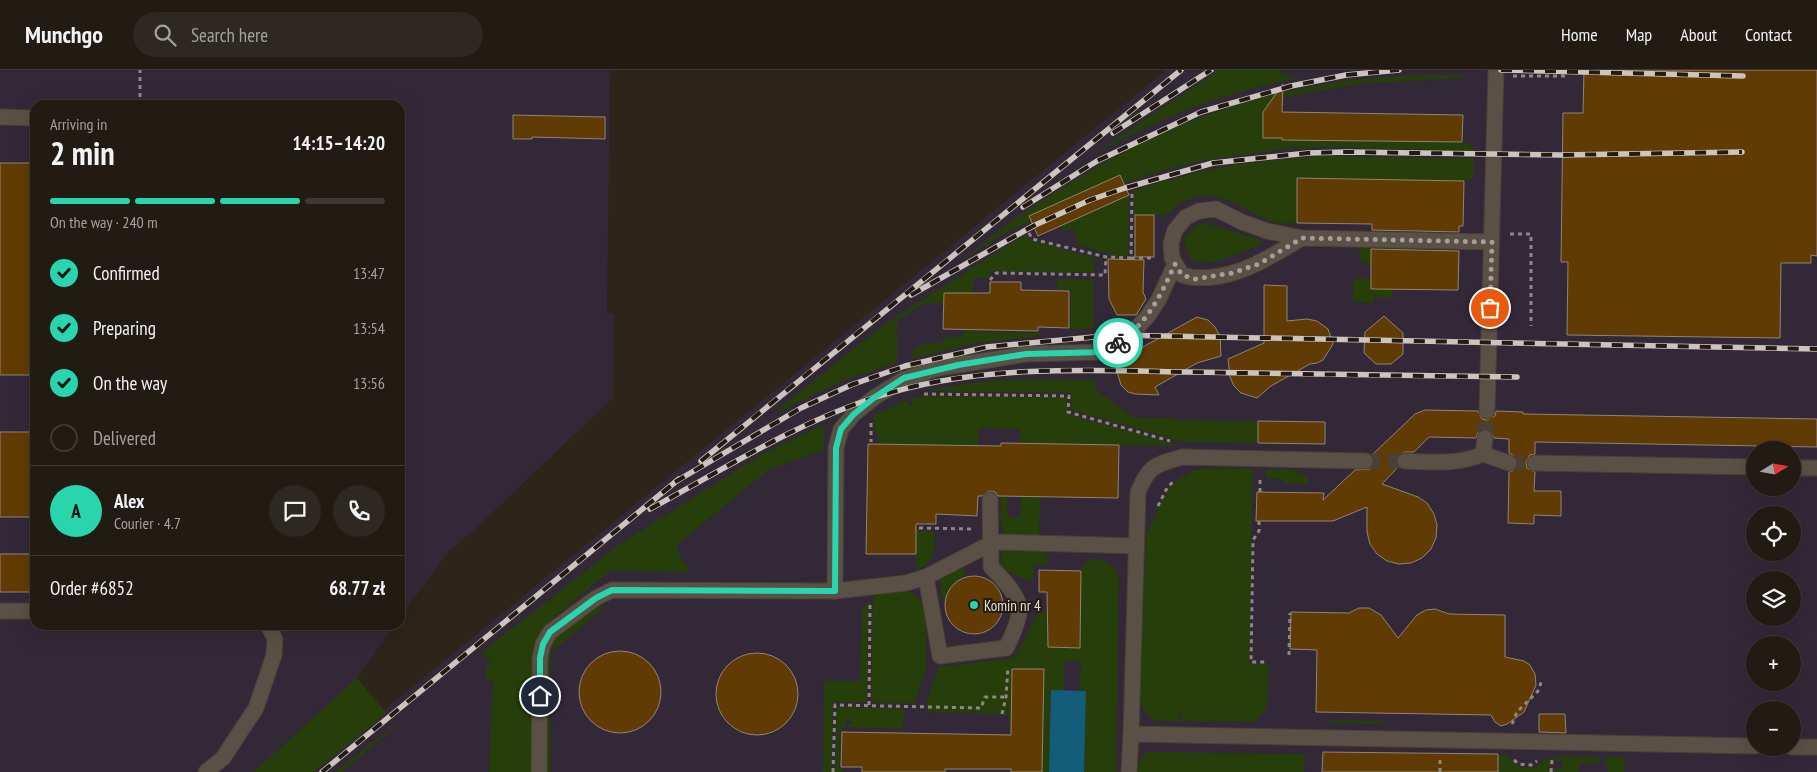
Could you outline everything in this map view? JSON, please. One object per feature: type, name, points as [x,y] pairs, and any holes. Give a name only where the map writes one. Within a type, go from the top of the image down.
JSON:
[{"type":"lane","points":[[1486,411],[1496,70]]},
{"type":"lane","points":[[0,117],[30,118]]},
{"type":"lane","points":[[1302,238],[1259,264],[1232,273],[1195,279],[1182,275],[1172,258],[1171,244],[1175,230],[1186,217],[1199,211],[1216,209],[1242,222],[1267,231],[1302,238],[1492,242]]},
{"type":"lane","points":[[835,591],[836,448],[841,429],[854,414],[875,397],[904,378],[939,368],[1040,352],[1103,352],[1129,336],[1148,316],[1159,299],[1175,264]]},
{"type":"lane","points":[[1482,454],[1485,438]]},
{"type":"lane","points":[[1405,461],[1457,462],[1472,459],[1482,454],[1509,463]]},
{"type":"lane","points":[[1129,772],[1138,492],[1145,476],[1156,465],[1182,457],[1365,460]]},
{"type":"lane","points":[[1535,463],[1746,467]]},
{"type":"lane","points":[[1801,468],[1817,468]]},
{"type":"lane","points":[[926,576],[940,656],[1006,648],[1014,635],[1019,607],[1008,584],[991,567],[990,500]]},
{"type":"lane","points":[[539,772],[540,658],[543,644],[550,632],[596,598],[612,590],[835,591],[906,583],[926,576],[991,536]]},
{"type":"lane","points":[[991,536],[1002,542],[1136,546]]},
{"type":"lane","points":[[0,611],[30,611]]},
{"type":"lane","points":[[206,772],[223,758],[256,708],[274,655],[275,639],[270,630]]},
{"type":"lane","points":[[1131,734],[1746,746]]},
{"type":"lane","points":[[1801,746],[1817,747]]},
{"type":"path","points":[[140,70],[140,100]]},
{"type":"path","points":[[1512,76],[1565,76]]},
{"type":"path","points":[[1029,232],[1032,239],[1106,257],[1131,258],[1132,193]]},
{"type":"path","points":[[1507,234],[1531,234],[1531,326]]},
{"type":"path","points":[[990,280],[996,273],[1105,275],[1106,257]]},
{"type":"path","points":[[917,395],[1068,396],[1068,412],[1174,442]]},
{"type":"path","points":[[871,414],[871,442]]},
{"type":"path","points":[[1154,514],[1166,490],[1178,477]]},
{"type":"path","points":[[1259,521],[1259,531],[1253,540],[1251,662],[1268,662]]},
{"type":"path","points":[[919,528],[991,536]]},
{"type":"path","points":[[869,705],[870,596]]},
{"type":"path","points":[[1289,655],[1290,614]]},
{"type":"path","points":[[1002,714],[1006,697],[1008,659]]},
{"type":"path","points":[[1506,729],[1512,725],[1517,712],[1539,690],[1541,682]]},
{"type":"path","points":[[833,772],[835,704],[981,708],[985,696],[1006,697]]},
{"type":"path","points":[[1440,751],[1440,772]]},
{"type":"shaded area","points":[[0,70],[610,70],[607,313],[614,313],[613,398],[471,533],[450,550],[405,610],[405,100],[30,100],[30,630],[391,630],[357,678],[384,710],[1166,70],[1817,70],[1817,772],[0,772]]},
{"type":"green space","points":[[1220,70],[1278,70],[1285,75],[1299,78],[1243,91],[1188,110],[1135,133],[1084,160]]},
{"type":"green space","points":[[1463,75],[1464,78],[1366,83],[1274,97],[1263,112],[1263,137],[1282,138],[1282,140],[1462,142],[1474,147],[1473,151],[1334,147],[1292,148],[1205,160],[1123,183],[1120,175],[1029,216],[1031,221],[1005,233],[964,259],[986,240],[1059,190],[1144,142],[1187,123],[1230,107],[1320,85],[1367,78]]},
{"type":"green space","points":[[1325,156],[1474,159],[1473,178],[1464,181],[1298,179],[1297,223],[1270,221],[1229,201],[1208,196],[1188,199],[1167,215],[1134,215],[1134,190],[1194,173],[1226,167]]},
{"type":"green space","points":[[1129,195],[1128,256],[1117,256],[1078,245],[1073,228],[1064,232],[1061,225]]},
{"type":"green space","points":[[1206,223],[1261,240],[1262,243],[1261,245],[1218,260],[1201,263],[1192,259],[1189,255],[1185,247],[1185,237],[1196,225]]},
{"type":"green space","points":[[1026,234],[1030,240],[1105,261],[1094,261],[1094,272],[991,271],[990,278],[974,278],[973,293],[944,293],[944,303],[925,303],[897,321],[897,329],[895,331],[897,333],[897,363],[847,379],[778,412],[777,410],[889,321]]},
{"type":"green space","points":[[1365,246],[1407,246],[1407,251],[1371,255],[1371,265],[1363,263],[1358,258],[1360,248]]},
{"type":"green space","points":[[1371,278],[1371,289],[1392,289],[1392,298],[1375,297],[1373,303],[1353,302],[1353,279]]},
{"type":"green space","points":[[1057,279],[1093,280],[1093,328],[1070,330],[1071,290],[1057,289]]},
{"type":"green space","points":[[963,331],[1041,333],[1040,336],[976,343],[911,359],[912,353],[918,346],[927,343],[943,343],[943,337],[963,337]]},
{"type":"green space","points":[[1019,379],[1095,380],[1095,389],[1134,418],[1258,421],[1258,443],[1183,442],[1071,410],[1071,393],[923,391],[972,383]]},
{"type":"green space","points":[[926,396],[1067,397],[1067,414],[1181,446],[1020,443],[1020,429],[979,428],[978,446],[878,444],[878,433],[873,432],[874,415],[907,400],[910,407],[913,405],[910,399]]},
{"type":"green space","points":[[824,424],[824,450],[768,470],[677,545],[679,555],[691,572],[610,571],[546,624],[535,644],[533,658],[531,772],[489,772],[493,679],[486,679],[486,668],[491,663],[482,652],[620,544],[764,453]]},
{"type":"green space","points":[[1207,468],[1253,469],[1249,664],[1268,664],[1268,699],[1263,714],[1258,719],[1250,722],[1182,721],[1182,713],[1179,713],[1179,721],[1154,719],[1146,713],[1140,699],[1146,535],[1168,490],[1176,481],[1191,471]]},
{"type":"green space","points":[[1266,470],[1295,470],[1307,477],[1309,484],[1284,483],[1283,479],[1266,478]]},
{"type":"green space","points":[[1000,496],[1007,496],[1008,517],[1020,517],[1021,496],[1040,497],[1039,534],[1035,538],[1006,535],[1001,521]]},
{"type":"green space","points":[[916,531],[935,531],[934,554],[929,562],[918,570],[916,569]]},
{"type":"green space","points":[[1002,550],[1042,551],[1047,555],[1049,564],[1034,564],[1033,580],[1024,578],[1000,566]]},
{"type":"green space","points":[[1093,559],[1102,560],[1113,566],[1119,578],[1116,772],[1084,772],[1086,691],[1080,691],[1081,661],[1064,661],[1064,691],[1051,690],[1049,772],[1042,772],[1044,669],[1012,669],[1010,772],[1009,714],[927,712],[927,702],[938,667],[1008,659],[1015,656],[1039,611],[1080,612],[1081,567]],"holes":[[[1047,625],[1080,625],[1080,647],[1048,647]]]},
{"type":"green space","points":[[964,563],[964,577],[951,587],[945,602],[941,595],[941,577]]},
{"type":"green space","points":[[903,591],[913,594],[923,606],[927,665],[915,703],[874,703],[871,699],[873,597],[883,592]]},
{"type":"green space","points":[[869,600],[867,702],[833,702],[831,772],[823,772],[824,681],[860,681],[862,612]]},
{"type":"green space","points":[[598,606],[606,606],[551,652],[550,772],[543,772],[543,704],[548,651],[552,641],[561,631]]},
{"type":"green space","points":[[357,678],[386,713],[314,772],[254,772]]},
{"type":"green space","points":[[837,707],[904,709],[903,729],[848,727],[848,724],[851,724],[851,719],[847,719],[846,727],[842,727],[842,732],[840,733],[839,768],[843,769],[843,772],[835,772]]},
{"type":"green space","points":[[1330,720],[1388,721],[1378,724],[1330,723]]},
{"type":"green space","points":[[395,725],[342,772],[335,772]]},
{"type":"green space","points":[[1146,752],[1305,754],[1304,772],[1137,772],[1137,765]]},
{"type":"green space","points":[[1498,755],[1507,755],[1519,767],[1534,768],[1550,756],[1550,772],[1498,772]]},
{"type":"green space","points":[[1554,756],[1599,757],[1599,763],[1580,763],[1579,772],[1554,772],[1554,770],[1563,769],[1563,761],[1553,760]]},
{"type":"green space","points":[[1606,757],[1624,757],[1624,772],[1608,772],[1608,764],[1605,764]]},
{"type":"water","points":[[1051,690],[1086,691],[1084,772],[1049,772]]},
{"type":"building","points":[[1584,70],[1817,70],[1817,256],[1811,255],[1811,263],[1781,263],[1780,338],[1567,335],[1568,262],[1561,262],[1563,113],[1583,113]]},
{"type":"building","points":[[1283,84],[1282,112],[1463,115],[1462,142],[1282,140],[1282,138],[1263,138],[1263,112]]},
{"type":"building","points":[[513,115],[605,117],[605,139],[532,137],[532,139],[513,139]]},
{"type":"building","points":[[0,163],[30,163],[30,375],[0,375]]},
{"type":"building","points":[[1120,175],[1129,195],[1038,236],[1029,216]]},
{"type":"building","points":[[1297,178],[1464,181],[1463,226],[1459,226],[1459,232],[1372,230],[1372,224],[1297,223]]},
{"type":"building","points":[[1135,215],[1154,215],[1154,257],[1135,257]]},
{"type":"building","points":[[1371,249],[1459,251],[1458,290],[1371,289]]},
{"type":"building","points":[[1108,259],[1144,260],[1143,292],[1146,299],[1136,315],[1117,315],[1109,299]]},
{"type":"building","points":[[990,282],[1021,282],[1021,290],[1069,291],[1069,328],[1038,327],[1038,331],[943,329],[944,293],[990,293]]},
{"type":"building","points":[[1264,285],[1287,286],[1287,321],[1307,319],[1317,321],[1328,329],[1333,344],[1323,360],[1310,364],[1271,386],[1257,398],[1241,393],[1234,386],[1230,377],[1228,359],[1264,343]]},
{"type":"building","points":[[1384,316],[1403,333],[1403,354],[1391,364],[1376,364],[1364,353],[1365,332]]},
{"type":"building","points":[[1197,317],[1208,320],[1215,327],[1220,336],[1221,356],[1197,363],[1155,387],[1159,395],[1135,394],[1128,392],[1121,385],[1117,372],[1121,359]]},
{"type":"building","points":[[1425,410],[1478,411],[1482,419],[1487,420],[1495,416],[1496,411],[1523,412],[1523,414],[1817,419],[1817,447],[1801,447],[1801,441],[1746,441],[1746,446],[1535,442],[1535,454],[1530,455],[1526,462],[1527,468],[1535,472],[1534,491],[1561,491],[1561,516],[1534,515],[1534,524],[1508,523],[1509,472],[1515,470],[1518,462],[1516,457],[1509,453],[1509,439],[1494,438],[1491,431],[1486,429],[1478,432],[1476,438],[1429,437],[1414,452],[1405,452],[1397,456],[1398,467],[1382,484],[1418,497],[1427,503],[1434,514],[1437,525],[1436,538],[1431,549],[1422,558],[1411,563],[1399,564],[1387,561],[1377,554],[1370,544],[1367,532],[1367,507],[1333,521],[1256,521],[1257,492],[1324,493],[1323,500],[1355,470],[1370,469],[1374,462],[1372,455],[1415,414]]},
{"type":"building","points":[[1258,421],[1325,422],[1325,444],[1258,443]]},
{"type":"building","points":[[0,432],[30,432],[30,517],[0,517]]},
{"type":"building","points":[[1001,443],[1119,445],[1118,498],[998,496],[995,492],[989,491],[982,496],[978,496],[977,516],[936,514],[936,524],[916,524],[916,554],[866,554],[868,444],[1001,446]]},
{"type":"building","points":[[0,554],[30,554],[30,592],[0,592]]},
{"type":"building","points":[[1039,570],[1081,571],[1080,648],[1048,647],[1047,592],[1039,592]]},
{"type":"building","name":"Komin nr 4","points":[[968,576],[980,576],[995,584],[1003,599],[1003,611],[995,626],[980,634],[968,634],[953,626],[945,611],[945,599],[953,584]]},
{"type":"building","points":[[1359,608],[1369,608],[1381,615],[1398,638],[1417,615],[1426,610],[1435,609],[1449,614],[1505,615],[1505,657],[1524,661],[1530,665],[1535,674],[1536,685],[1524,712],[1501,726],[1495,722],[1491,715],[1316,712],[1317,650],[1290,649],[1291,612],[1349,613]]},
{"type":"building","points":[[620,651],[636,654],[649,663],[658,676],[661,692],[658,708],[649,721],[636,730],[620,733],[604,730],[591,721],[582,708],[579,692],[582,676],[591,663],[604,654]]},
{"type":"building","points":[[757,653],[773,656],[786,665],[795,678],[798,694],[795,710],[786,723],[773,732],[757,735],[741,732],[728,723],[719,710],[716,694],[719,678],[728,665],[741,656]]},
{"type":"building","points":[[1012,669],[1044,669],[1042,772],[1011,772],[1011,769],[945,769],[945,772],[862,772],[862,767],[841,767],[842,732],[1011,735]]},
{"type":"building","points":[[1539,714],[1565,714],[1566,733],[1539,732]]},
{"type":"building","points":[[1323,752],[1498,754],[1498,772],[1322,772]]},
{"type":"tunnel","points":[[1485,438],[1487,411]]},
{"type":"tunnel","points":[[1365,461],[1405,461]]},
{"type":"tunnel","points":[[1509,463],[1535,463]]},
{"type":"railway","points":[[701,461],[1181,70]]},
{"type":"railway","points":[[1113,133],[1211,70]]},
{"type":"railway","points":[[1023,207],[1097,161],[1201,112],[1291,86],[1346,75],[1399,70]]},
{"type":"railway","points":[[1501,70],[1743,76]]},
{"type":"railway","points":[[911,295],[1033,226],[1090,200],[1213,163],[1308,153],[1346,152],[1562,155],[1742,152]]},
{"type":"railway","points":[[675,482],[801,408],[851,385],[905,366],[987,347],[1115,335],[1817,349]]},
{"type":"railway","points":[[650,509],[789,433],[817,420],[876,397],[914,386],[953,379],[992,374],[1070,370],[1517,377]]},
{"type":"railway","points":[[322,772],[679,479]]},
{"type":"way so far","points":[[1118,343],[1129,336],[1148,316],[1159,299],[1175,264],[1182,275],[1195,279],[1232,273],[1259,264],[1302,238],[1492,242],[1490,308]]},
{"type":"place","name":"Komin nr 4","points":[[974,605]]},
{"type":"route","points":[[540,696],[540,658],[543,644],[550,632],[596,598],[612,590],[835,591],[836,448],[841,429],[854,414],[875,397],[904,378],[939,368],[1040,352],[1103,352],[1118,343]]}]
